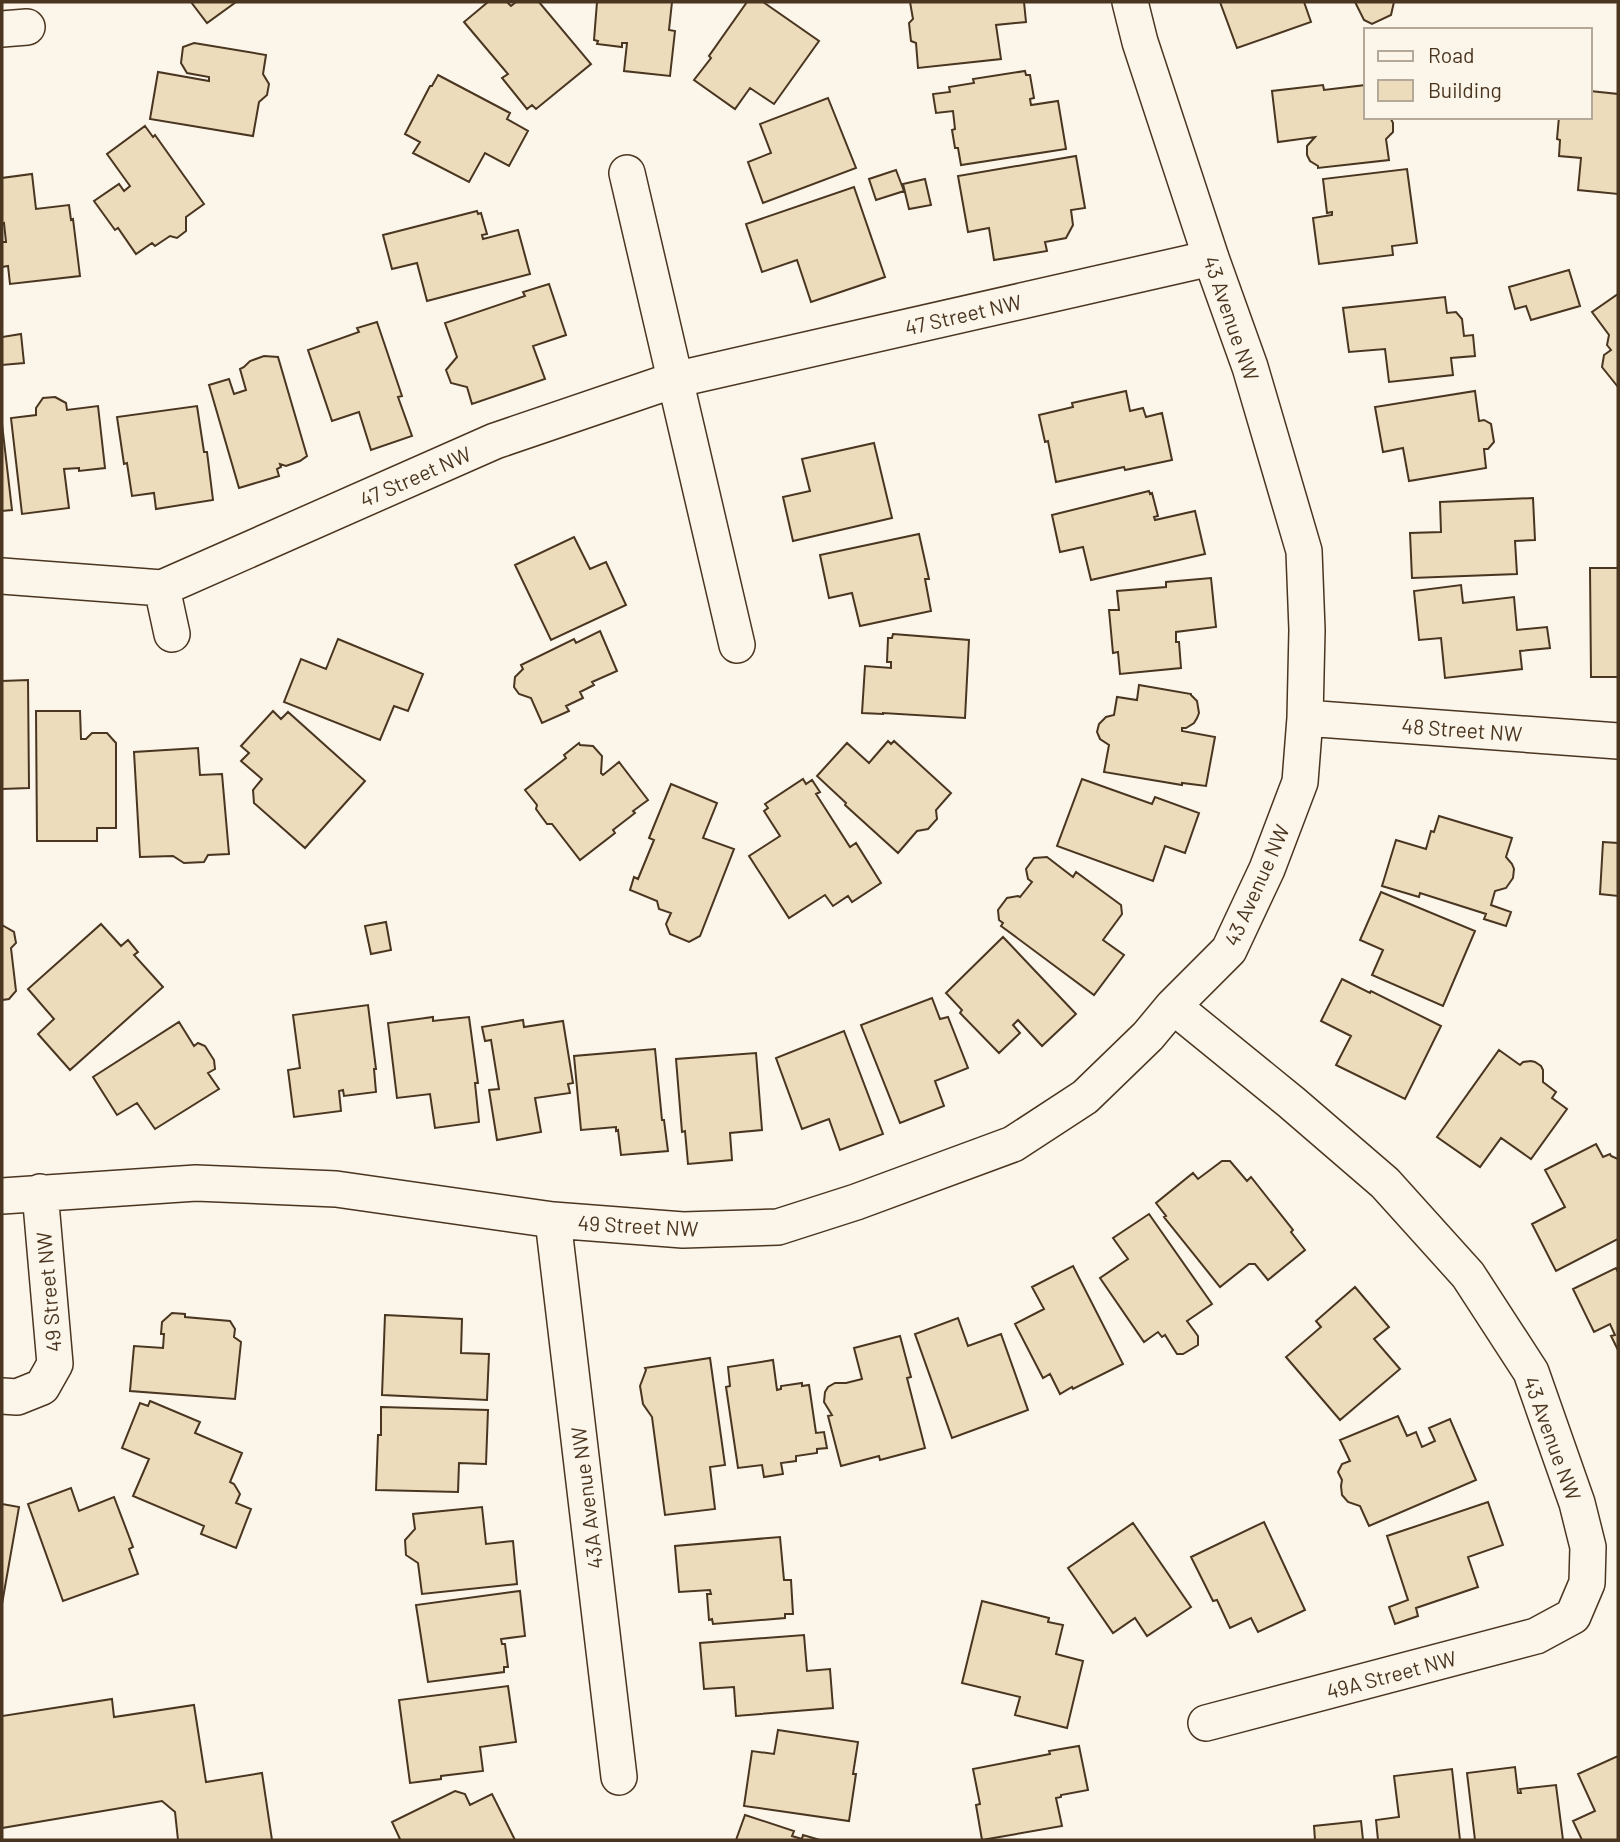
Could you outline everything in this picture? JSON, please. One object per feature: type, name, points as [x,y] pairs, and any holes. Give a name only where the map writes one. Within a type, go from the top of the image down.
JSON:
[{"type":"street","name":"43 Avenue NW","points":[[1130,2],[1140,42],[1250,368],[1304,551],[1307,630],[1300,782],[1267,869],[1229,950],[1173,1006],[1385,1183],[1468,1275],[1531,1372],[1577,1503],[1588,1547],[1587,1583],[1573,1615]]},
{"type":"street","points":[[627,173],[737,645]]},
{"type":"street","name":"47 Street NW","points":[[2,576],[162,588],[495,441],[674,380],[1211,258]]},
{"type":"street","points":[[162,588],[172,634]]},
{"type":"street","name":"48 Street NW","points":[[1305,718],[1618,741]]},
{"type":"street","name":"49 Street NW","points":[[2,1196],[196,1183],[336,1189],[553,1220],[683,1230],[778,1227],[856,1202],[1013,1144],[1085,1097],[1148,1036],[1173,1006]]},
{"type":"street","name":"49 Street NW","points":[[2,1396],[17,1397],[42,1387],[55,1364],[40,1192]]},
{"type":"street","name":"43A Avenue NW","points":[[553,1220],[620,1777]]},
{"type":"street","name":"49A Street NW","points":[[1206,1723],[1536,1636],[1573,1615]]},
{"type":"building","points":[[191,2],[236,2],[207,23]]},
{"type":"building","points":[[488,2],[507,2],[511,6],[516,2],[539,2],[591,64],[536,109],[532,105],[527,109],[502,78],[508,74],[464,22]]},
{"type":"building","points":[[597,2],[672,2],[669,30],[675,31],[670,76],[624,71],[627,43],[622,43],[622,47],[597,44],[598,41],[594,40]]},
{"type":"building","points":[[747,2],[763,2],[819,41],[774,104],[750,88],[735,109],[694,80]]},
{"type":"building","points":[[910,2],[1024,2],[1026,22],[996,25],[1001,59],[918,68],[916,43],[911,41],[909,23],[913,19]]},
{"type":"building","points":[[1220,2],[1304,2],[1311,22],[1237,48]]},
{"type":"building","points":[[1355,2],[1394,2],[1391,15],[1372,24],[1364,20]]},
{"type":"building","points":[[194,43],[266,55],[263,74],[269,84],[267,95],[259,102],[253,136],[150,119],[158,72],[209,81],[209,77],[187,73],[181,63],[183,47]]},
{"type":"building","points":[[1025,71],[1026,75],[1030,75],[1034,98],[1030,99],[1031,105],[1058,101],[1066,149],[961,165],[952,130],[955,129],[953,111],[936,113],[933,94],[950,92],[949,87],[974,83],[973,79]]},
{"type":"building","points":[[438,75],[510,113],[507,119],[528,131],[509,166],[485,153],[469,182],[413,153],[420,142],[405,134]]},
{"type":"building","points":[[1323,85],[1324,90],[1364,85],[1364,119],[1391,119],[1393,123],[1393,132],[1386,139],[1389,160],[1318,168],[1307,155],[1307,146],[1315,137],[1278,142],[1272,91]]},
{"type":"building","points":[[1592,91],[1618,94],[1618,194],[1578,190],[1581,158],[1559,156],[1560,140],[1557,139],[1559,119],[1592,119]]},
{"type":"building","points":[[828,98],[856,168],[763,203],[748,162],[771,153],[760,124]]},
{"type":"building","points":[[145,126],[153,137],[155,135],[204,204],[186,217],[186,231],[177,238],[170,236],[155,246],[152,243],[136,254],[94,201],[119,184],[124,191],[130,186],[107,154]]},
{"type":"building","points":[[1076,156],[1085,208],[1071,210],[1073,225],[1066,238],[1045,242],[1047,251],[994,260],[989,228],[968,232],[958,176]]},
{"type":"building","points":[[1407,169],[1417,243],[1392,246],[1393,255],[1319,264],[1313,218],[1332,215],[1332,212],[1327,213],[1323,179]]},
{"type":"building","points":[[896,170],[904,191],[876,200],[869,179]]},
{"type":"building","points":[[32,174],[36,209],[69,205],[80,276],[10,284],[8,266],[2,267],[2,242],[6,242],[4,223],[2,224],[2,178]]},
{"type":"building","points":[[925,179],[931,205],[909,209],[903,184]]},
{"type":"building","points":[[854,187],[885,277],[811,302],[797,260],[762,272],[746,224]]},
{"type":"building","points":[[477,211],[478,214],[481,213],[487,234],[482,235],[483,239],[518,230],[530,274],[427,301],[417,263],[392,269],[383,235]]},
{"type":"building","points":[[1569,270],[1580,306],[1531,320],[1526,306],[1515,309],[1509,287]]},
{"type":"building","points":[[549,284],[566,335],[533,346],[545,379],[472,404],[467,387],[451,383],[446,370],[457,357],[445,323],[525,296],[523,292]]},
{"type":"building","points":[[1618,294],[1618,387],[1602,367],[1604,355],[1611,350],[1607,345],[1609,335],[1592,312]]},
{"type":"building","points":[[1445,297],[1447,313],[1456,312],[1462,319],[1464,336],[1473,335],[1475,356],[1451,358],[1453,375],[1389,382],[1385,349],[1349,352],[1343,308]]},
{"type":"building","points":[[377,322],[402,396],[398,397],[412,436],[371,450],[359,412],[332,421],[308,350],[359,332],[357,328]]},
{"type":"building","points":[[21,334],[24,363],[2,365],[2,337]]},
{"type":"building","points":[[264,356],[278,357],[307,456],[286,466],[280,464],[281,467],[277,469],[279,476],[239,488],[209,385],[229,379],[234,394],[246,390],[240,369],[250,361]]},
{"type":"building","points":[[1126,391],[1130,411],[1143,408],[1146,417],[1162,413],[1172,460],[1056,482],[1048,441],[1045,442],[1039,415],[1073,407],[1072,403]]},
{"type":"building","points":[[1475,391],[1479,421],[1484,420],[1491,424],[1494,442],[1488,449],[1484,449],[1486,468],[1409,481],[1403,448],[1383,452],[1375,407]]},
{"type":"building","points":[[55,397],[66,403],[67,410],[98,406],[105,468],[79,471],[79,468],[64,469],[69,508],[22,514],[11,418],[36,415],[36,408],[43,398]]},
{"type":"building","points":[[197,406],[204,452],[207,452],[213,500],[156,509],[154,493],[132,496],[117,417]]},
{"type":"building","points":[[2,424],[12,510],[2,511]]},
{"type":"building","points":[[874,443],[892,518],[793,541],[783,497],[810,491],[802,459]]},
{"type":"building","points":[[1149,491],[1152,493],[1158,516],[1154,517],[1155,520],[1195,511],[1205,554],[1091,580],[1083,547],[1060,552],[1052,515]]},
{"type":"building","points":[[1533,498],[1535,540],[1515,541],[1517,574],[1412,578],[1410,533],[1441,532],[1440,502]]},
{"type":"building","points":[[919,534],[929,579],[925,579],[931,611],[860,626],[852,593],[829,598],[820,555]]},
{"type":"building","points":[[574,537],[590,569],[606,562],[626,605],[551,640],[515,565]]},
{"type":"building","points":[[1590,568],[1618,568],[1618,677],[1591,677]]},
{"type":"building","points":[[1211,578],[1216,627],[1176,632],[1181,668],[1120,674],[1118,652],[1113,653],[1109,610],[1119,610],[1117,591],[1166,587],[1166,582]]},
{"type":"building","points":[[1461,585],[1463,603],[1514,597],[1517,630],[1547,627],[1550,648],[1520,651],[1522,669],[1445,678],[1441,638],[1419,640],[1414,591]]},
{"type":"building","points":[[600,631],[617,671],[592,682],[594,685],[580,692],[583,698],[566,706],[569,711],[542,723],[531,698],[519,694],[514,687],[515,677],[523,669],[521,665],[574,639],[576,643]]},
{"type":"building","points":[[893,634],[969,640],[965,718],[862,713],[865,666],[891,668],[891,662],[887,662],[888,638],[892,638]]},
{"type":"building","points":[[338,639],[423,674],[408,711],[394,706],[380,740],[284,702],[301,659],[326,669]]},
{"type":"building","points":[[28,680],[29,788],[2,789],[2,681]]},
{"type":"building","points":[[1139,685],[1191,694],[1197,701],[1197,718],[1194,723],[1182,728],[1182,731],[1215,737],[1206,786],[1182,785],[1104,772],[1109,745],[1100,739],[1097,732],[1099,724],[1106,717],[1114,715],[1117,697],[1137,700]]},
{"type":"building","points":[[36,711],[80,711],[81,739],[86,739],[92,733],[107,733],[116,743],[116,828],[97,828],[97,841],[37,841]]},
{"type":"building","points":[[273,711],[281,719],[288,712],[365,781],[305,848],[254,803],[253,790],[262,779],[241,761],[249,753],[241,746]]},
{"type":"building","points":[[888,741],[891,744],[894,741],[951,793],[936,810],[937,819],[928,829],[917,831],[898,853],[817,776],[847,743],[869,763]]},
{"type":"building","points":[[579,743],[593,746],[602,756],[603,775],[619,762],[648,800],[613,830],[615,833],[580,860],[552,824],[547,824],[525,790],[566,758],[564,755]]},
{"type":"building","points":[[198,748],[200,775],[222,774],[229,854],[208,855],[204,862],[184,863],[173,856],[140,857],[134,752]]},
{"type":"building","points":[[803,779],[806,784],[812,780],[820,792],[816,794],[850,847],[856,843],[881,883],[852,902],[848,896],[833,906],[825,895],[789,918],[749,856],[780,836],[764,811],[768,808],[765,804]]},
{"type":"building","points":[[1082,779],[1152,804],[1155,797],[1199,813],[1185,853],[1165,846],[1153,881],[1057,846]]},
{"type":"building","points":[[671,784],[717,803],[703,838],[734,849],[700,936],[689,942],[670,934],[666,924],[671,913],[659,909],[657,901],[630,890],[634,877],[638,879],[654,840],[649,838]]},
{"type":"building","points":[[1439,816],[1512,838],[1506,857],[1514,869],[1513,878],[1506,888],[1495,891],[1491,905],[1511,912],[1506,926],[1484,919],[1486,914],[1420,893],[1419,897],[1382,886],[1396,840],[1426,849]]},
{"type":"building","points":[[1603,842],[1618,843],[1618,896],[1600,894]]},
{"type":"building","points":[[1047,857],[1073,877],[1076,872],[1121,905],[1122,914],[1103,940],[1124,955],[1094,995],[1001,926],[1003,923],[999,920],[998,910],[1007,898],[1020,897],[1032,882],[1028,879],[1026,869],[1034,858]]},
{"type":"building","points":[[1381,892],[1475,931],[1443,1006],[1372,975],[1383,950],[1360,940]]},
{"type":"building","points":[[386,922],[391,950],[371,954],[365,926]]},
{"type":"building","points":[[101,924],[121,946],[128,940],[138,952],[134,955],[163,987],[70,1070],[38,1034],[54,1019],[28,989]]},
{"type":"building","points":[[2,925],[14,932],[16,943],[11,948],[16,991],[9,999],[2,1000]]},
{"type":"building","points":[[1003,937],[1076,1014],[1042,1046],[1018,1020],[1013,1025],[1020,1033],[999,1053],[960,1013],[962,1010],[946,993]]},
{"type":"building","points":[[1342,979],[1441,1026],[1405,1099],[1336,1065],[1351,1036],[1321,1021]]},
{"type":"building","points":[[932,998],[940,1019],[948,1017],[968,1068],[935,1081],[944,1106],[900,1123],[861,1025]]},
{"type":"building","points":[[368,1005],[376,1069],[376,1092],[344,1096],[343,1090],[339,1091],[341,1111],[294,1117],[288,1070],[300,1068],[293,1015]]},
{"type":"building","points":[[433,1017],[433,1021],[469,1017],[478,1083],[475,1083],[479,1122],[435,1128],[430,1094],[397,1098],[388,1023]]},
{"type":"building","points":[[523,1020],[524,1027],[563,1021],[573,1083],[568,1084],[570,1093],[535,1098],[541,1132],[497,1140],[489,1090],[499,1089],[491,1040],[485,1041],[482,1027]]},
{"type":"building","points":[[179,1022],[194,1046],[198,1043],[205,1046],[214,1060],[215,1069],[208,1073],[219,1089],[155,1129],[137,1103],[117,1115],[93,1077]]},
{"type":"building","points":[[844,1031],[883,1134],[840,1150],[829,1119],[802,1129],[776,1058]]},
{"type":"building","points":[[655,1049],[668,1151],[621,1155],[616,1127],[581,1130],[574,1056]]},
{"type":"building","points":[[1499,1050],[1520,1065],[1531,1061],[1541,1066],[1543,1082],[1556,1092],[1552,1098],[1567,1109],[1531,1159],[1501,1138],[1480,1167],[1437,1137]]},
{"type":"building","points":[[756,1053],[762,1130],[730,1133],[732,1160],[688,1164],[685,1131],[682,1132],[676,1059]]},
{"type":"building","points":[[1596,1144],[1603,1157],[1610,1154],[1618,1159],[1618,1239],[1556,1271],[1532,1224],[1565,1207],[1545,1170]]},
{"type":"building","points":[[1222,1161],[1230,1161],[1247,1181],[1251,1177],[1293,1230],[1291,1232],[1305,1250],[1268,1280],[1255,1264],[1249,1264],[1220,1287],[1164,1217],[1166,1216],[1156,1203],[1193,1173],[1198,1179]]},
{"type":"building","points":[[1149,1214],[1212,1304],[1187,1321],[1198,1336],[1198,1345],[1183,1354],[1177,1354],[1165,1335],[1162,1337],[1158,1332],[1144,1342],[1100,1278],[1128,1259],[1113,1238]]},
{"type":"building","points":[[1073,1266],[1123,1364],[1060,1394],[1050,1374],[1043,1378],[1015,1324],[1044,1309],[1032,1287]]},
{"type":"building","points":[[1616,1268],[1618,1350],[1611,1336],[1615,1335],[1610,1324],[1594,1332],[1573,1289]]},
{"type":"building","points":[[1355,1287],[1389,1327],[1374,1339],[1400,1369],[1340,1420],[1286,1357],[1321,1327],[1316,1321]]},
{"type":"building","points":[[172,1313],[185,1314],[185,1317],[230,1321],[235,1329],[234,1337],[241,1342],[235,1399],[130,1391],[134,1346],[163,1348],[162,1322]]},
{"type":"building","points":[[385,1315],[462,1319],[461,1353],[489,1354],[487,1400],[382,1395]]},
{"type":"building","points":[[958,1318],[968,1346],[1001,1334],[1028,1410],[952,1438],[915,1334]]},
{"type":"building","points":[[900,1336],[911,1377],[907,1378],[925,1448],[880,1460],[879,1456],[841,1466],[828,1416],[832,1415],[824,1402],[825,1392],[835,1383],[862,1379],[854,1348]]},
{"type":"building","points":[[710,1358],[725,1465],[710,1467],[715,1509],[665,1515],[652,1417],[643,1404],[640,1386],[645,1368]]},
{"type":"building","points":[[773,1360],[777,1390],[781,1389],[781,1386],[802,1383],[802,1386],[809,1385],[816,1433],[824,1432],[827,1448],[817,1449],[817,1453],[796,1456],[796,1461],[781,1463],[783,1474],[764,1477],[762,1465],[738,1468],[726,1387],[730,1386],[728,1367]]},
{"type":"building","points":[[150,1401],[200,1422],[195,1433],[242,1453],[230,1482],[240,1494],[236,1503],[251,1509],[236,1548],[201,1534],[204,1526],[133,1496],[149,1459],[122,1448],[140,1403],[148,1406]]},
{"type":"building","points":[[381,1407],[488,1410],[486,1464],[459,1463],[458,1492],[376,1490]]},
{"type":"building","points":[[1398,1416],[1407,1436],[1416,1432],[1422,1447],[1435,1441],[1429,1428],[1450,1419],[1476,1480],[1369,1526],[1360,1506],[1348,1502],[1342,1495],[1342,1480],[1338,1472],[1342,1464],[1350,1461],[1340,1440]]},
{"type":"building","points":[[71,1488],[79,1511],[114,1497],[133,1547],[129,1549],[138,1574],[63,1601],[28,1504]]},
{"type":"building","points":[[1488,1502],[1503,1545],[1468,1557],[1478,1587],[1416,1608],[1418,1616],[1395,1624],[1389,1607],[1408,1600],[1387,1536]]},
{"type":"building","points":[[2,1504],[19,1507],[2,1604]]},
{"type":"building","points":[[482,1507],[486,1544],[513,1541],[517,1584],[422,1594],[418,1563],[406,1555],[405,1540],[415,1529],[413,1514]]},
{"type":"building","points":[[1264,1522],[1305,1610],[1258,1632],[1251,1618],[1230,1628],[1191,1557]]},
{"type":"building","points":[[1133,1523],[1191,1607],[1147,1636],[1135,1618],[1113,1633],[1068,1568]]},
{"type":"building","points":[[780,1537],[784,1580],[791,1580],[793,1614],[785,1614],[785,1618],[713,1624],[712,1619],[709,1620],[707,1594],[711,1594],[710,1590],[679,1592],[675,1546]]},
{"type":"building","points":[[520,1591],[525,1636],[501,1639],[502,1644],[505,1644],[508,1667],[504,1667],[504,1672],[428,1682],[416,1605]]},
{"type":"building","points":[[982,1601],[1049,1618],[1048,1622],[1063,1625],[1056,1654],[1083,1661],[1067,1728],[1015,1715],[1020,1697],[962,1683]]},
{"type":"building","points":[[804,1635],[807,1671],[830,1669],[833,1708],[736,1716],[734,1687],[704,1689],[700,1643]]},
{"type":"building","points":[[508,1686],[516,1742],[480,1747],[483,1771],[410,1783],[399,1700]]},
{"type":"building","points":[[112,1699],[114,1717],[194,1705],[206,1782],[262,1773],[272,1840],[178,1840],[175,1812],[162,1801],[2,1828],[2,1716]]},
{"type":"building","points":[[778,1730],[858,1742],[849,1821],[744,1806],[752,1751],[774,1754]]},
{"type":"building","points":[[1079,1746],[1088,1790],[1056,1798],[1062,1826],[982,1840],[976,1805],[980,1804],[973,1769]]},
{"type":"building","points":[[1618,1756],[1618,1840],[1582,1840],[1573,1821],[1595,1811],[1578,1774]]},
{"type":"building","points":[[1515,1767],[1518,1793],[1521,1793],[1520,1789],[1556,1785],[1563,1840],[1475,1840],[1467,1773]]},
{"type":"building","points":[[1452,1769],[1460,1840],[1378,1840],[1376,1820],[1399,1817],[1394,1776]]},
{"type":"building","points":[[455,1791],[465,1794],[470,1805],[492,1794],[515,1840],[398,1840],[400,1839],[392,1822]]},
{"type":"building","points":[[745,1815],[794,1831],[792,1836],[802,1839],[803,1835],[820,1840],[736,1840]]},
{"type":"building","points":[[1361,1821],[1363,1840],[1315,1840],[1314,1826]]}]
